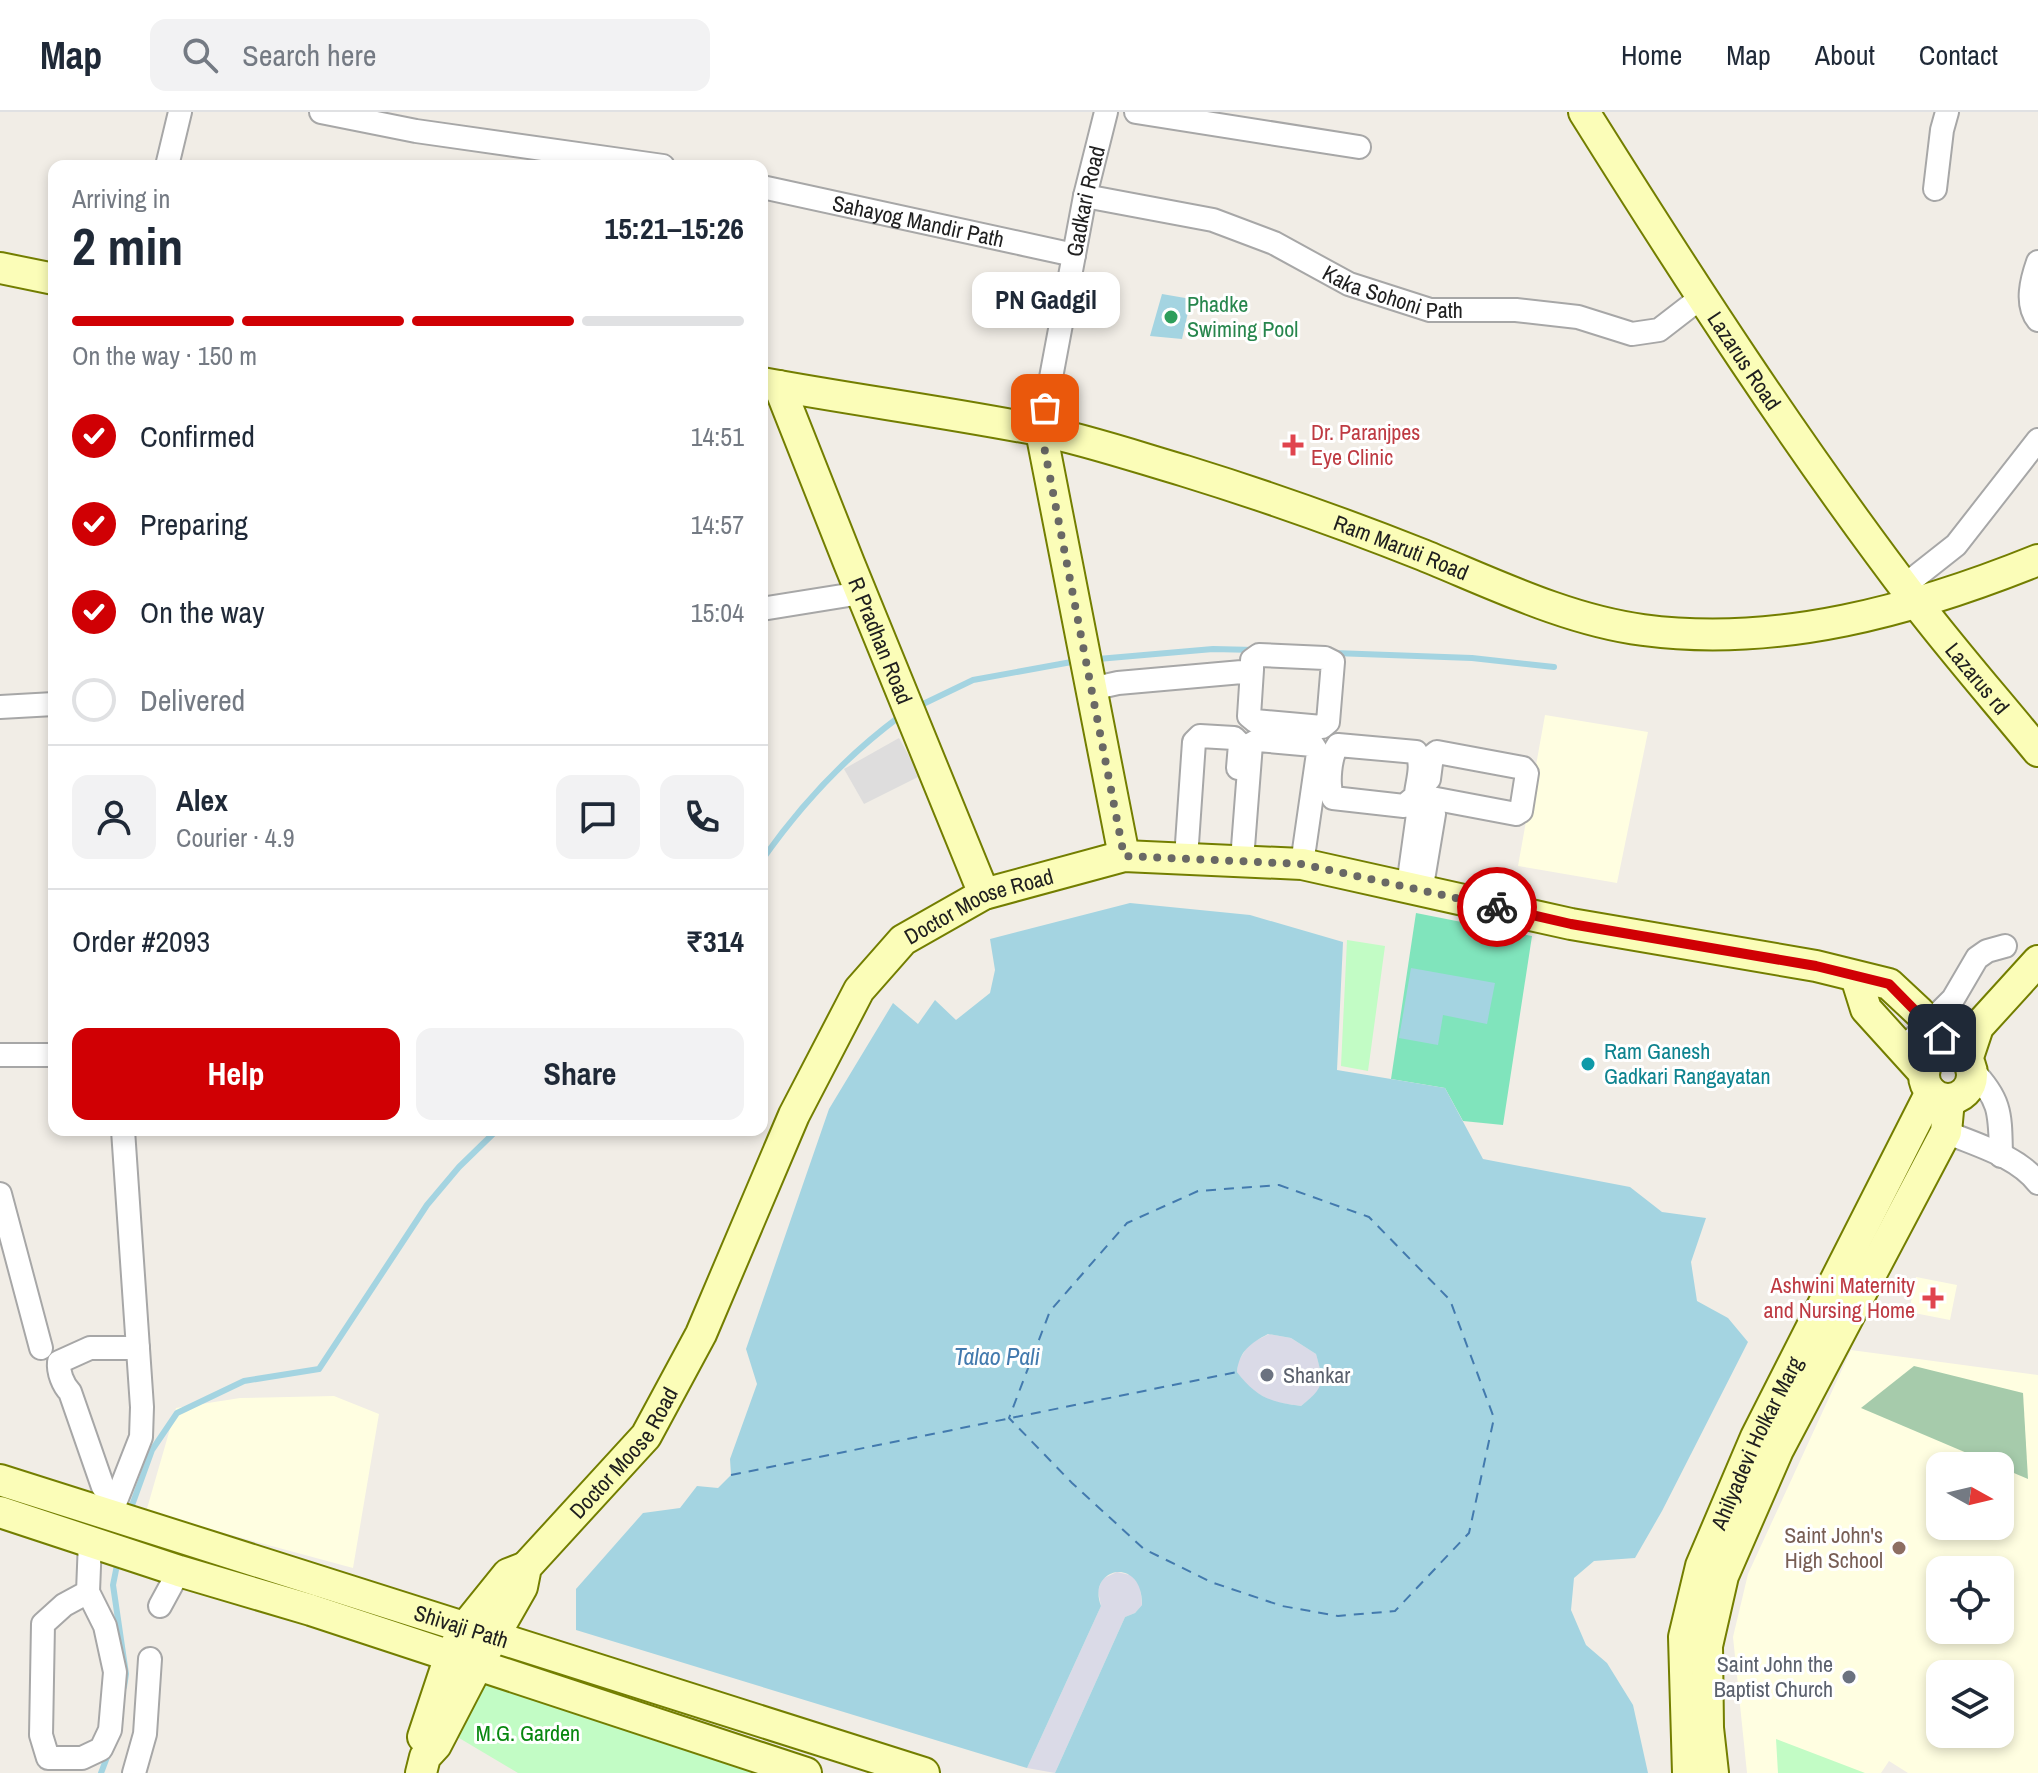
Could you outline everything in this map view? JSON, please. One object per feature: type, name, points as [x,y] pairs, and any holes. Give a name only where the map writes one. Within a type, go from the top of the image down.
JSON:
[{"type":"main road","name":"Lazarus Road","points":[[1584,112],[1703,296],[1849,512],[1910,595]]},
{"type":"main road","points":[[0,268],[48,278]]},
{"type":"main road","name":"Ram Maruti Road","points":[[771,385],[1041,431],[1186,472],[1348,525],[1557,609],[1641,630],[1719,637],[1851,620],[1910,595],[1981,583],[2038,560]]},
{"type":"main road","name":"R Pradhan Road","points":[[771,385],[861,593],[984,894]]},
{"type":"main road","name":"Gadkari Road","points":[[1041,431],[1124,856]]},
{"type":"main road","name":"Lazarus rd","points":[[1910,595],[2038,751]]},
{"type":"main road","name":"Doctor Moose Road","points":[[463,1661],[495,1635],[522,1587],[526,1567],[646,1436],[701,1334],[794,1115],[859,990],[903,940],[984,894],[1124,856],[1302,864],[1571,924],[1816,966],[1889,984],[1965,1061]]},
{"type":"main road","points":[[1965,1061],[1978,1027],[2038,961]]},
{"type":"main road","points":[[1856,977],[1866,1009],[1935,1088],[1968,1089],[1972,1078],[1965,1061],[1944,1051],[1936,1054],[1929,1061],[1935,1088]]},
{"type":"main road","name":"Ahilyadevi Holkar Marg","points":[[1713,1773],[1708,1728],[1707,1646],[1723,1576],[1778,1450],[1946,1132],[1935,1088]]},
{"type":"main road","name":"Ahilyadevi Holkar Marg","points":[[1688,1773],[1684,1637],[1701,1566],[1756,1437],[1935,1088]]},
{"type":"main road","name":"Shivaji Path","points":[[0,1480],[113,1507],[466,1626],[924,1773]]},
{"type":"main road","name":"Shivaji Path","points":[[0,1512],[179,1571],[311,1610],[806,1773]]},
{"type":"main road","points":[[423,1765],[436,1745],[463,1661],[466,1626],[508,1574],[526,1567]]},
{"type":"street","points":[[168,160],[180,112]]},
{"type":"street","points":[[321,112],[416,131],[621,160]]},
{"type":"street","name":"Gadkari Road","points":[[1041,431],[1085,196],[1106,112]]},
{"type":"street","points":[[1136,112],[1359,147]]},
{"type":"street","points":[[1935,189],[1947,112]]},
{"type":"street","name":"Sahayog Mandir Path","points":[[768,188],[1074,255]]},
{"type":"street","name":"Kaka Sohoni Path","points":[[1085,196],[1213,220],[1274,243],[1349,284],[1430,310],[1516,310],[1578,317],[1632,334],[1659,330],[1703,296]]},
{"type":"street","points":[[2038,262],[2030,284],[2033,314],[2038,320]]},
{"type":"street","points":[[1910,595],[1956,545],[2038,440]]},
{"type":"street","points":[[768,608],[861,593]]},
{"type":"street","points":[[1242,731],[1247,671],[1252,660],[1259,655],[1325,658],[1333,662],[1328,722],[1322,727],[1255,721],[1249,716],[1247,671]]},
{"type":"street","points":[[1091,689],[1118,683],[1247,671]]},
{"type":"street","points":[[0,707],[48,704]]},
{"type":"street","points":[[1186,858],[1194,742],[1200,736],[1234,738],[1240,744],[1236,860]]},
{"type":"street","points":[[1236,860],[1251,744],[1258,740],[1313,745],[1318,753],[1302,864]]},
{"type":"street","points":[[1415,888],[1423,805],[1432,756],[1437,752],[1523,768],[1527,773],[1521,811],[1516,814],[1423,805]]},
{"type":"street","points":[[1423,805],[1484,821]]},
{"type":"street","points":[[1903,1049],[1953,999],[1977,958],[1987,951],[2005,946]]},
{"type":"street","points":[[0,1055],[48,1055]]},
{"type":"street","points":[[1965,1061],[1987,1085],[2000,1109],[2001,1156]]},
{"type":"street","points":[[1946,1132],[2001,1156],[2032,1175],[2038,1183]]},
{"type":"street","points":[[113,1507],[141,1437],[142,1407],[123,1136]]},
{"type":"street","points":[[0,1194],[41,1348]]},
{"type":"street","points":[[113,1507],[70,1392],[65,1388],[58,1369],[59,1362],[90,1348],[138,1348]]},
{"type":"street","points":[[130,1432],[127,1408],[142,1407]]},
{"type":"street","points":[[88,1592],[105,1626],[115,1672],[110,1730],[101,1749],[82,1758],[48,1758],[41,1735],[43,1624],[64,1605],[88,1592],[110,1548]]},
{"type":"street","points":[[160,1606],[179,1571]]},
{"type":"street","points":[[134,1773],[145,1734],[150,1659]]},
{"type":"shaded area","points":[[1545,715],[1648,732],[1617,883],[1518,866]]},
{"type":"shaded area","points":[[899,738],[920,776],[864,804],[844,769]]},
{"type":"shaded area","name":"Ashwini Maternity and Nursing Home","points":[[1916,1277],[1957,1285],[1950,1320],[1909,1312]]},
{"type":"shaded area","points":[[1269,1334],[1291,1338],[1316,1354],[1323,1379],[1318,1392],[1301,1406],[1273,1402],[1250,1389],[1237,1372],[1238,1362],[1249,1344]]},
{"type":"shaded area","name":"Saint John's High School","points":[[1851,1350],[2038,1375],[2038,1773],[1908,1773],[1889,1761],[1881,1773],[1747,1773],[1733,1637],[1748,1574]]},
{"type":"shaded area","points":[[1914,1366],[2023,1393],[2028,1479],[2014,1473],[2014,1452],[1964,1452],[1861,1408]]},
{"type":"shaded area","points":[[334,1396],[379,1414],[353,1568],[146,1512],[176,1408],[240,1398]]},
{"type":"shaded area","points":[[1117,1572],[1134,1576],[1140,1585],[1142,1605],[1135,1613],[1125,1617],[1055,1773],[1027,1768],[1101,1606],[1098,1591],[1102,1579]]},
{"type":"green space","points":[[1416,913],[1532,936],[1503,1125],[1463,1121],[1445,1088],[1391,1079]]},
{"type":"green space","points":[[1347,940],[1385,946],[1368,1071],[1341,1066]]},
{"type":"green space","name":"M.G. Garden","points":[[482,1676],[768,1773],[518,1773],[449,1732]]},
{"type":"green space","points":[[1776,1739],[1865,1773],[1778,1773]]},
{"type":"water","name":"Phadke Swiming Pool","points":[[1162,294],[1191,299],[1182,339],[1150,336]]},
{"type":"water","name":"Talao Pali","points":[[1130,903],[1250,915],[1343,942],[1337,1070],[1445,1088],[1483,1159],[1630,1187],[1662,1212],[1706,1218],[1691,1262],[1697,1301],[1728,1318],[1748,1342],[1635,1558],[1594,1561],[1574,1578],[1571,1610],[1586,1645],[1607,1663],[1633,1705],[1648,1773],[1055,1773],[1125,1617],[1135,1613],[1142,1605],[1140,1589],[1126,1573],[1116,1572],[1101,1582],[1098,1593],[1101,1606],[1027,1768],[576,1630],[576,1589],[643,1513],[680,1508],[697,1486],[718,1488],[731,1475],[730,1459],[757,1384],[746,1349],[829,1109],[893,1003],[918,1024],[935,1000],[956,1020],[990,993],[995,970],[990,939]],"holes":[[[1268,1334],[1291,1338],[1316,1354],[1321,1378],[1315,1394],[1301,1406],[1264,1397],[1237,1372],[1243,1353],[1256,1341]]]},
{"type":"water","points":[[1411,968],[1495,983],[1487,1024],[1443,1015],[1438,1045],[1399,1038]]},
{"type":"waterway","points":[[1098,659],[1213,649],[1255,650]]},
{"type":"waterway","points":[[1334,653],[1472,658],[1554,667]]},
{"type":"waterway","points":[[921,705],[973,680],[1077,661]]},
{"type":"waterway","points":[[768,852],[824,783],[899,717]]},
{"type":"waterway","points":[[131,1508],[152,1450],[177,1413],[244,1381],[319,1369],[427,1205],[491,1136]]},
{"type":"waterway","points":[[118,1560],[113,1585],[126,1674],[124,1687]]},
{"type":"waterway","points":[[101,1773],[109,1752]]},
{"type":"ferry route","points":[[1279,1185],[1369,1217],[1450,1300],[1494,1418],[1469,1533],[1395,1611],[1338,1616],[1282,1606],[1211,1582],[1144,1549],[1072,1483],[1009,1418],[1050,1311],[1127,1223],[1198,1191],[1279,1185]]},
{"type":"ferry route","points":[[731,1475],[1237,1372]]},
{"type":"way so far","points":[[1045,408],[1041,431],[1124,856],[1302,864],[1497,907]]},
{"type":"place","name":"Phadke Swiming Pool","points":[[1171,317]]},
{"type":"place","name":"PN Gadgil","points":[[1045,408]]},
{"type":"place","name":"Dr. Paranjpes Eye Clinic","points":[[1293,445]]},
{"type":"place","name":"Ram Ganesh Gadkari Rangayatan","points":[[1588,1064]]},
{"type":"place","name":"Ashwini Maternity and Nursing Home","points":[[1933,1298]]},
{"type":"place","name":"Shankar","points":[[1267,1375]]},
{"type":"place","name":"Saint John's High School","points":[[1899,1548]]},
{"type":"place","name":"Saint John the Baptist Church","points":[[1849,1677]]},
{"type":"route","points":[[1497,907],[1571,924],[1816,966],[1889,984],[1942,1038]]}]
